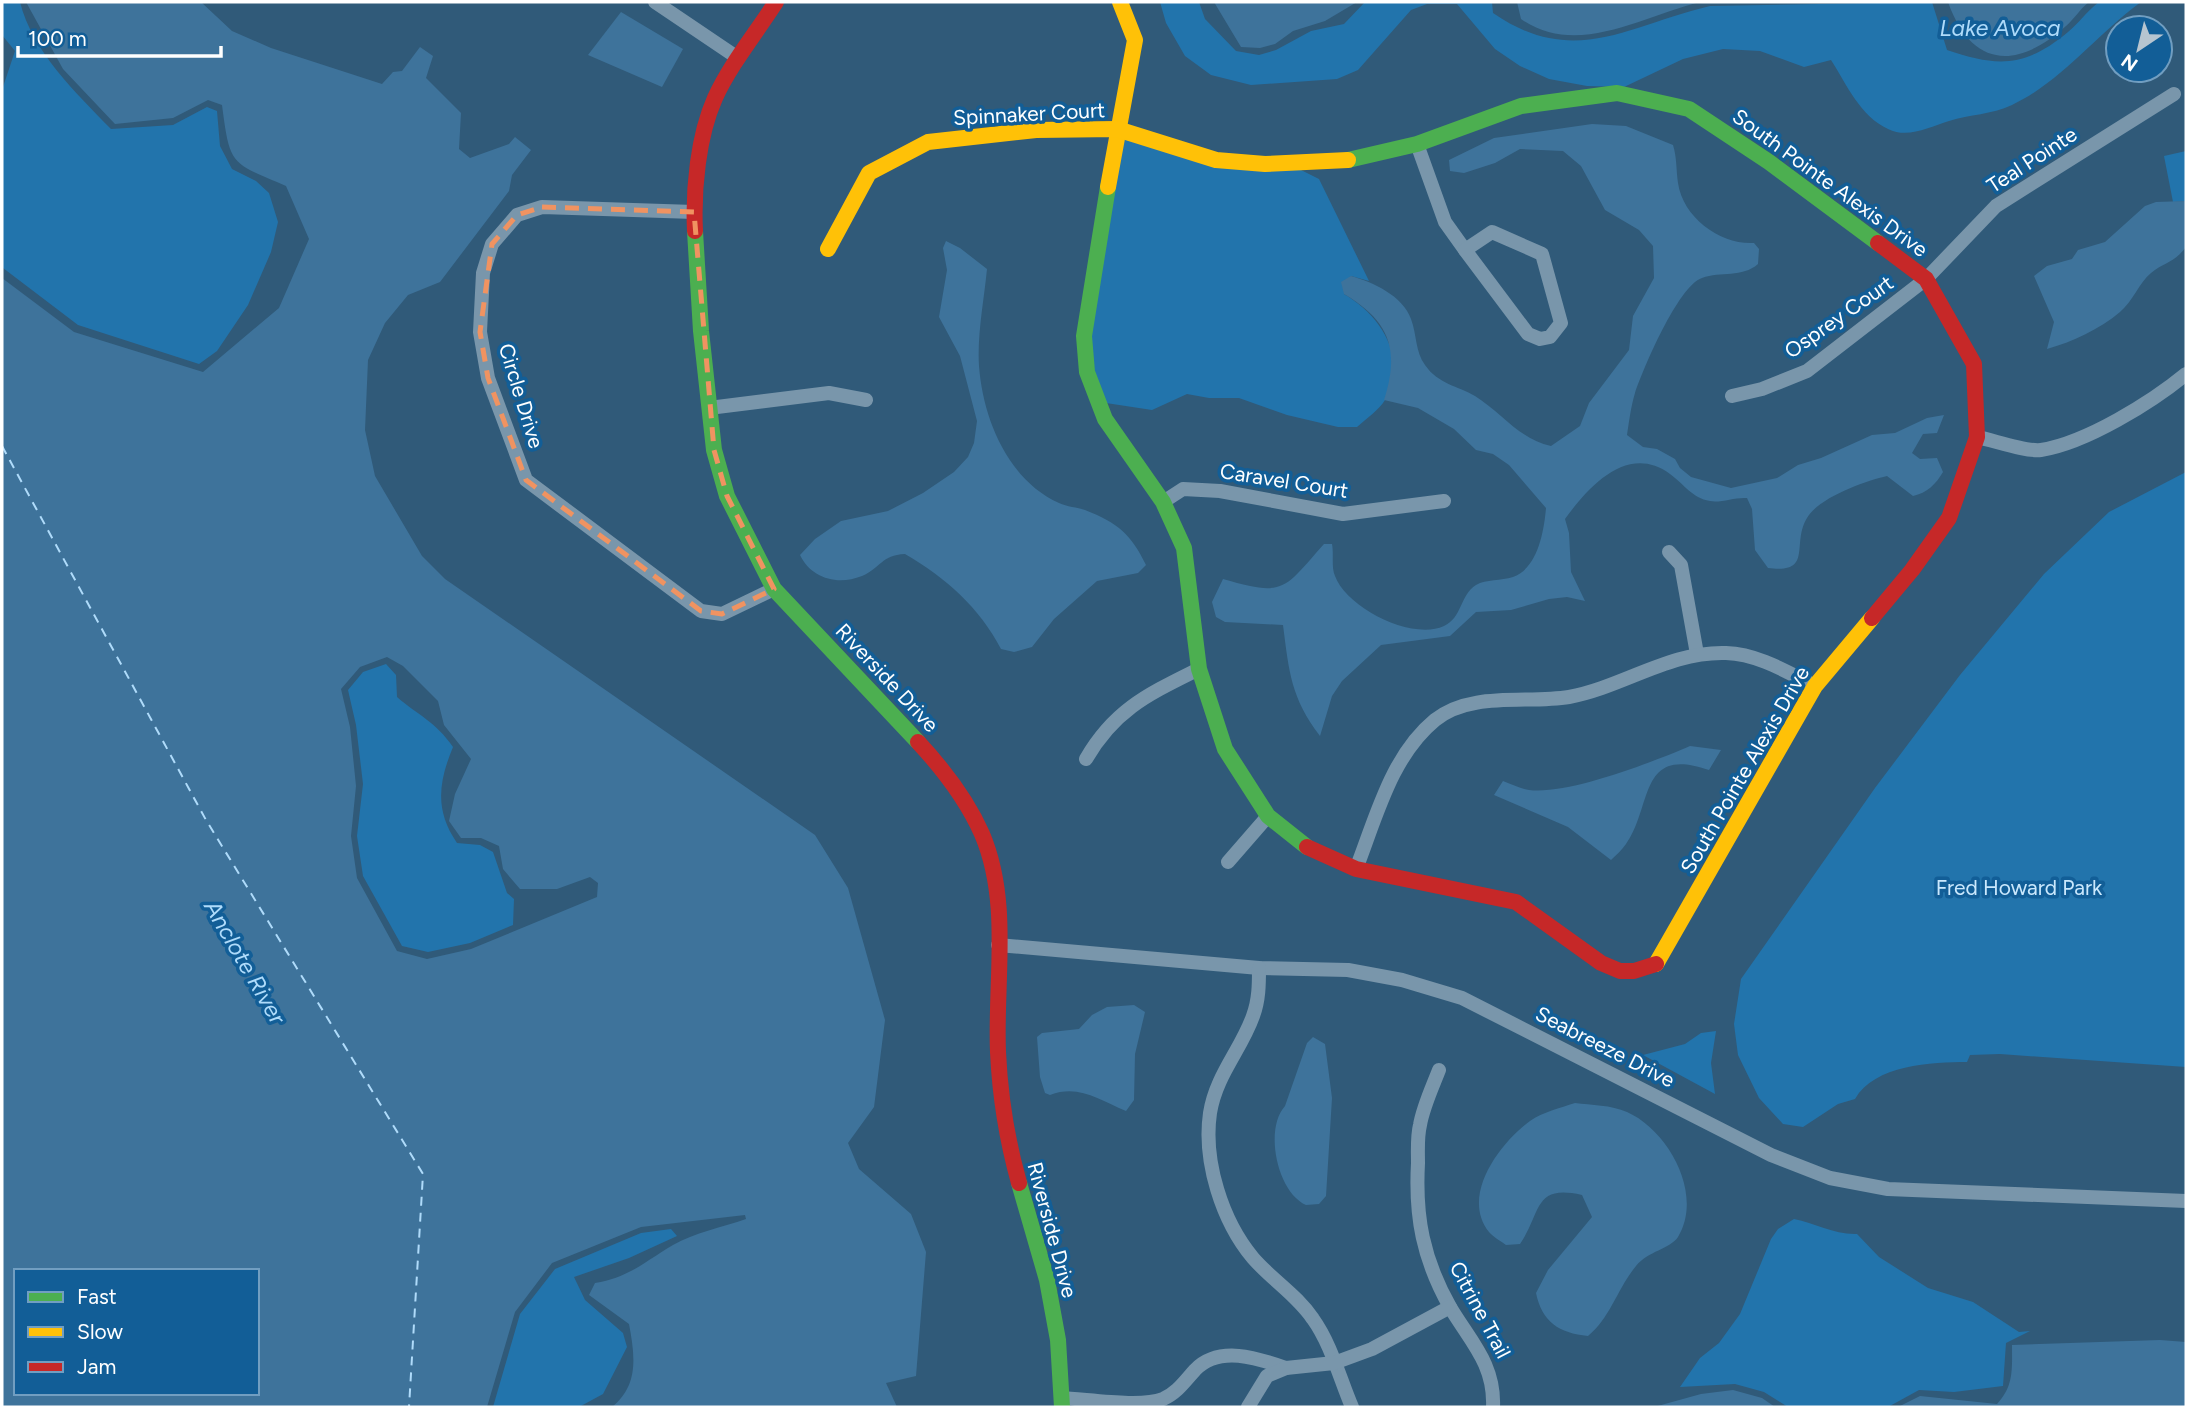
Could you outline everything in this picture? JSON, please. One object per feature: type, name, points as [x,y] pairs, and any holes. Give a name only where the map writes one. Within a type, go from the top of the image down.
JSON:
[{"type":"street","points":[[655,2],[737,58]]},
{"type":"street","name":"Riverside Drive","points":[[776,2],[737,58],[715,98],[702,145],[694,212],[714,450],[727,496],[774,589],[932,757],[966,802],[983,837],[999,905],[998,1052],[1007,1140],[1047,1280],[1058,1340],[1062,1402]]},
{"type":"street","name":"South Pointe Alexis Drive","points":[[1117,129],[1216,160],[1265,164],[1351,160],[1417,144],[1521,106],[1617,93],[1689,109],[1769,162],[1926,279],[1975,364],[1977,437],[1949,518],[1912,570],[1815,686],[1657,964],[1634,971],[1620,971],[1601,963],[1516,902],[1356,869],[1307,847],[1268,816],[1225,749],[1199,669],[1184,548],[1163,502],[1105,419],[1087,372],[1084,336],[1117,129],[1135,40],[1127,14],[1120,2]]},
{"type":"street","name":"Teal Pointe","points":[[1926,279],[1996,206],[2174,94]]},
{"type":"street","name":"Spinnaker Court","points":[[828,249],[869,173],[928,142],[1036,130],[1117,129]]},
{"type":"street","points":[[1417,144],[1445,222],[1465,250],[1528,334],[1540,339],[1550,337],[1557,331],[1561,323],[1542,254],[1492,232],[1465,250]]},
{"type":"street","name":"Circle Drive","points":[[694,212],[542,207],[517,215],[492,244],[483,273],[480,332],[488,378],[526,480],[701,611],[722,614],[774,589]]},
{"type":"street","name":"Osprey Court","points":[[1732,396],[1762,389],[1807,371],[1926,279]]},
{"type":"street","points":[[1977,437],[2040,450],[2090,433],[2171,386],[2186,374]]},
{"type":"street","points":[[709,408],[829,393],[866,400]]},
{"type":"street","name":"Caravel Court","points":[[1163,502],[1183,489],[1343,514],[1444,501]]},
{"type":"street","points":[[1669,552],[1681,565],[1697,654]]},
{"type":"street","points":[[1356,869],[1390,780],[1410,747],[1436,719],[1450,711],[1474,705],[1568,697],[1604,689],[1655,666],[1697,654],[1730,653],[1755,657],[1815,686]]},
{"type":"street","points":[[1086,759],[1101,733],[1137,699],[1199,669]]},
{"type":"street","points":[[1228,862],[1268,816]]},
{"type":"street","name":"Seabreeze Drive","points":[[998,945],[1259,968],[1348,970],[1402,980],[1462,998],[1771,1155],[1830,1178],[1888,1189],[2186,1201]]},
{"type":"street","points":[[1259,968],[1258,1001],[1252,1019],[1223,1070],[1210,1113],[1210,1149],[1218,1192],[1229,1220],[1253,1258],[1305,1307],[1316,1322],[1352,1407]]},
{"type":"street","name":"Citrine Trail","points":[[1439,1070],[1419,1126],[1415,1203],[1423,1245],[1450,1307],[1470,1334],[1488,1366],[1494,1390],[1493,1407]]},
{"type":"street","points":[[1248,1407],[1267,1376],[1286,1368],[1334,1363],[1373,1349],[1450,1307]]},
{"type":"street","points":[[1062,1402],[1161,1400],[1176,1391],[1208,1359],[1224,1356],[1260,1359],[1286,1368]]},
{"type":"highlighted area","points":[[542,207],[694,212],[714,450],[727,496],[774,589],[722,614],[701,611],[526,480],[488,378],[480,332],[492,244],[517,215]]},
{"type":"green space","points":[[2,2],[20,2],[34,37],[45,54],[70,86],[111,129],[173,125],[207,107],[217,111],[220,146],[232,169],[256,181],[269,193],[278,222],[271,252],[248,305],[217,351],[199,364],[78,325],[3,268],[2,90],[15,51],[2,35]]},
{"type":"green space","points":[[1160,2],[1199,2],[1205,19],[1236,51],[1259,55],[1276,50],[1311,31],[1344,24],[1365,2],[1492,2],[1493,13],[1522,30],[1550,38],[1576,40],[1602,38],[1710,6],[1932,2],[1947,50],[1981,59],[2010,61],[2024,58],[2053,44],[2099,2],[2141,2],[2126,14],[2104,14],[2104,33],[2047,84],[2012,105],[1903,133],[1878,123],[1862,108],[1831,60],[1804,67],[1760,51],[1723,49],[1683,59],[1624,87],[1587,86],[1549,79],[1520,66],[1495,49],[1457,4],[1427,4],[1411,10],[1358,70],[1337,79],[1251,85],[1211,75],[1185,56],[1166,23]]},
{"type":"green space","points":[[1123,139],[1301,170],[1319,179],[1369,281],[1351,276],[1344,294],[1369,313],[1379,325],[1392,353],[1392,384],[1385,400],[1376,411],[1357,427],[1338,427],[1287,415],[1239,398],[1209,398],[1187,394],[1152,410],[1106,403],[1094,370],[1091,335]]},
{"type":"green space","points":[[2186,151],[2186,201],[2173,202],[2164,156]]},
{"type":"green space","name":"Fred Howard Park","points":[[2186,472],[2186,1067],[2000,1054],[1970,1055],[1967,1062],[1921,1065],[1890,1072],[1864,1088],[1855,1099],[1838,1104],[1803,1127],[1783,1124],[1759,1098],[1738,1055],[1734,1024],[1741,979],[1875,788],[1960,675],[2044,574],[2109,512]]},
{"type":"green space","points":[[386,664],[396,675],[397,697],[433,725],[453,747],[444,773],[441,796],[445,820],[450,831],[457,843],[480,845],[493,852],[507,893],[514,899],[513,925],[470,943],[428,952],[402,946],[363,876],[357,836],[363,784],[356,725],[348,690],[363,672]]},
{"type":"green space","points":[[1716,1031],[1711,1063],[1715,1094],[1643,1055],[1685,1044],[1701,1033]]},
{"type":"green space","points":[[1794,1219],[1841,1233],[1857,1234],[1879,1257],[1928,1288],[1973,1302],[2019,1332],[2030,1331],[2006,1343],[2003,1386],[1954,1392],[1919,1390],[1888,1407],[1788,1407],[1764,1392],[1735,1384],[1680,1387],[1700,1358],[1719,1343],[1740,1314],[1771,1239],[1778,1229]]},
{"type":"green space","points":[[671,1229],[677,1236],[629,1258],[574,1277],[585,1300],[623,1333],[627,1347],[603,1394],[579,1407],[493,1407],[520,1314],[555,1269],[641,1233]]},
{"type":"water","name":"Anclote River","points":[[26,2],[201,2],[232,31],[271,48],[382,84],[393,72],[402,71],[420,47],[433,56],[426,78],[461,113],[459,149],[470,158],[509,144],[515,137],[531,150],[512,175],[509,191],[440,282],[408,295],[385,323],[368,360],[365,430],[375,476],[422,556],[445,579],[815,835],[848,888],[885,1020],[874,1107],[848,1143],[859,1169],[911,1214],[926,1252],[916,1376],[886,1383],[897,1407],[612,1407],[621,1398],[631,1380],[631,1336],[629,1324],[589,1295],[595,1283],[627,1273],[681,1241],[746,1219],[745,1215],[641,1227],[552,1263],[515,1312],[487,1407],[2,1407],[2,278],[74,332],[203,372],[279,308],[309,239],[286,186],[254,172],[236,159],[228,140],[222,105],[208,100],[173,118],[115,124],[63,69]],"holes":[[[387,657],[403,666],[438,701],[444,725],[471,759],[455,794],[449,821],[461,838],[481,838],[499,846],[503,869],[520,889],[557,889],[590,877],[598,883],[597,897],[471,949],[427,959],[397,951],[357,878],[351,836],[356,786],[350,727],[341,689],[360,667]]]},
{"type":"water","points":[[1214,2],[1357,2],[1325,21],[1293,31],[1275,44],[1260,48],[1241,47]]},
{"type":"water","points":[[1517,2],[1700,2],[1610,30],[1565,35],[1542,30],[1521,19]]},
{"type":"water","name":"Lake Avoca","points":[[1948,2],[2089,2],[2048,41],[2013,55],[1997,55],[1982,50],[1969,40]]},
{"type":"water","points":[[621,12],[683,49],[662,87],[588,55]]},
{"type":"water","points":[[1592,124],[1626,126],[1673,145],[1681,196],[1696,218],[1717,234],[1741,242],[1754,243],[1759,249],[1758,264],[1752,268],[1738,273],[1702,278],[1683,296],[1662,330],[1639,381],[1627,435],[1643,447],[1657,449],[1675,459],[1680,468],[1691,477],[1731,488],[1777,478],[1798,465],[1821,458],[1872,435],[1895,433],[1927,418],[1944,415],[1937,433],[1923,434],[1912,453],[1920,459],[1937,458],[1943,472],[1931,487],[1913,496],[1887,476],[1831,497],[1807,518],[1796,562],[1782,569],[1768,568],[1755,550],[1752,509],[1747,498],[1714,501],[1704,499],[1693,494],[1670,474],[1654,466],[1639,463],[1625,466],[1598,482],[1565,519],[1569,533],[1571,572],[1585,601],[1567,597],[1549,599],[1511,610],[1476,612],[1450,636],[1381,645],[1342,681],[1332,696],[1320,736],[1297,697],[1287,657],[1283,625],[1225,622],[1216,617],[1212,602],[1223,579],[1259,588],[1281,586],[1300,571],[1324,544],[1332,544],[1335,576],[1341,588],[1352,599],[1381,618],[1398,625],[1415,629],[1444,626],[1454,618],[1467,594],[1476,585],[1513,577],[1528,566],[1538,548],[1546,508],[1509,465],[1493,454],[1476,450],[1454,429],[1418,408],[1384,400],[1391,366],[1387,338],[1372,315],[1344,294],[1341,282],[1351,276],[1378,286],[1394,297],[1411,319],[1419,354],[1430,371],[1442,381],[1475,396],[1529,438],[1551,446],[1580,426],[1589,403],[1629,350],[1633,316],[1654,278],[1653,246],[1639,230],[1605,210],[1581,166],[1563,151],[1520,149],[1495,163],[1464,173],[1450,171],[1449,160],[1494,138]]},
{"type":"water","points":[[2186,201],[2186,247],[2181,253],[2151,273],[2125,308],[2104,324],[2066,343],[2047,349],[2054,322],[2034,276],[2047,266],[2072,259],[2078,250],[2105,242],[2145,206],[2156,202]]},
{"type":"water","points":[[946,241],[960,248],[987,269],[979,342],[981,386],[993,427],[1012,464],[1041,493],[1115,525],[1129,537],[1146,565],[1138,573],[1097,581],[1054,619],[1032,647],[1014,652],[1001,649],[982,620],[960,595],[905,554],[886,559],[862,576],[843,580],[834,580],[818,574],[800,555],[815,539],[841,521],[888,511],[923,493],[954,472],[968,457],[974,443],[977,421],[960,356],[939,317],[947,270],[943,248]]},
{"type":"water","points":[[1690,746],[1721,750],[1709,770],[1686,764],[1670,766],[1659,772],[1651,783],[1634,829],[1611,860],[1568,827],[1494,795],[1503,781],[1529,790],[1565,787],[1610,776]]},
{"type":"water","points":[[1134,1005],[1145,1012],[1135,1054],[1134,1100],[1126,1111],[1080,1092],[1050,1095],[1045,1093],[1040,1077],[1037,1037],[1042,1033],[1079,1029],[1092,1015],[1107,1007]]},
{"type":"water","points":[[1313,1037],[1325,1044],[1332,1098],[1326,1196],[1319,1204],[1306,1205],[1296,1198],[1281,1174],[1275,1129],[1307,1043]]},
{"type":"water","points":[[1575,1103],[1627,1112],[1656,1133],[1678,1165],[1687,1202],[1685,1220],[1678,1237],[1636,1266],[1603,1320],[1588,1336],[1568,1332],[1553,1324],[1543,1312],[1536,1293],[1548,1270],[1592,1217],[1582,1195],[1566,1193],[1547,1197],[1541,1203],[1520,1244],[1506,1245],[1491,1234],[1481,1218],[1479,1203],[1487,1171],[1518,1131],[1535,1118]]},
{"type":"water","points":[[2160,1340],[2186,1342],[2186,1407],[1898,1407],[1920,1396],[1997,1404],[2009,1384],[2012,1345]]},
{"type":"water","points":[[1733,1390],[1762,1398],[1775,1407],[1654,1407],[1701,1394]]},
{"type":"ferry route","points":[[2,446],[206,820],[423,1174],[409,1407]]},
{"type":"traffic: fast","points":[[1348,160],[1417,144],[1521,106],[1617,93],[1689,109],[1769,162],[1878,243]]},
{"type":"traffic: fast","points":[[1108,187],[1084,336],[1087,372],[1105,419],[1163,502],[1184,548],[1199,669],[1225,749],[1268,816],[1307,847]]},
{"type":"traffic: fast","points":[[695,231],[701,331],[714,450],[727,496],[774,589],[918,742]]},
{"type":"traffic: fast","points":[[1019,1183],[1047,1280],[1058,1340],[1062,1407]]},
{"type":"traffic: slow","points":[[1108,187],[1135,40],[1120,2]]},
{"type":"traffic: slow","points":[[828,249],[869,173],[928,142],[1036,130],[1117,129],[1216,160],[1265,164],[1348,160]]},
{"type":"traffic: slow","points":[[1656,964],[1815,686],[1872,618]]},
{"type":"traffic: jam","points":[[695,231],[698,163],[709,113],[728,73],[776,2]]},
{"type":"traffic: jam","points":[[1872,618],[1912,570],[1949,518],[1977,437],[1974,364],[1926,279],[1878,243]]},
{"type":"traffic: jam","points":[[918,742],[962,797],[982,834],[991,860],[999,914],[999,1068],[1002,1101],[1019,1183]]},
{"type":"traffic: jam","points":[[1307,847],[1356,869],[1516,902],[1601,963],[1620,971],[1634,971],[1656,964]]}]
